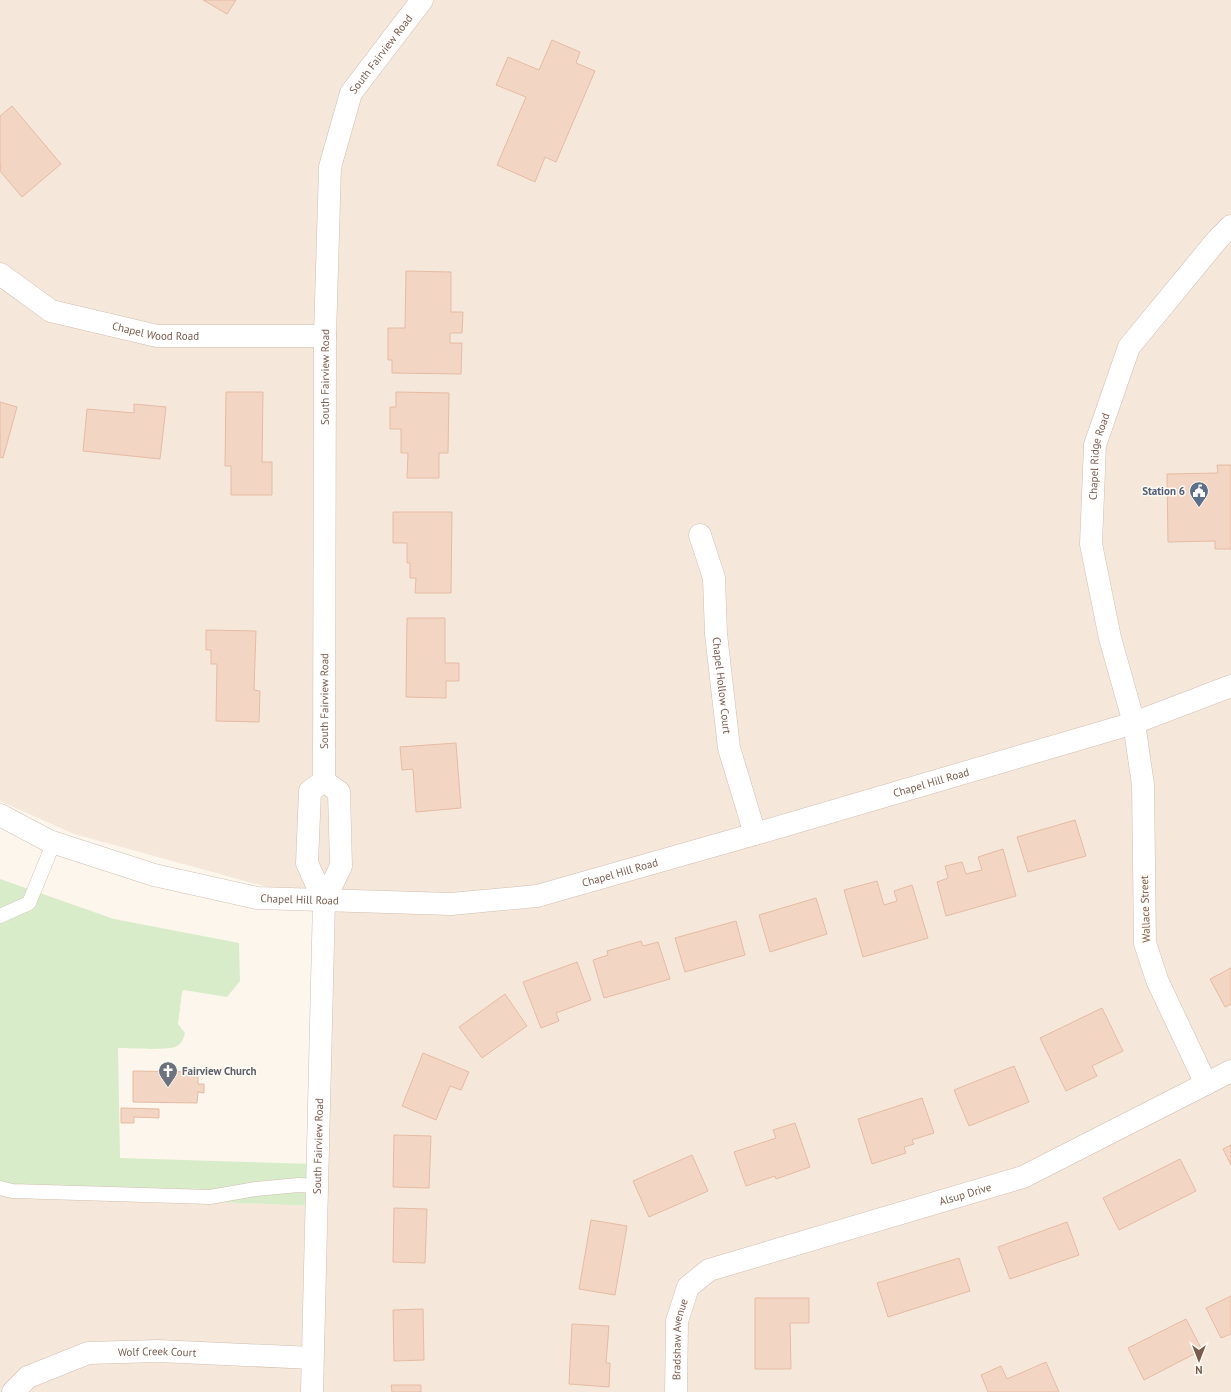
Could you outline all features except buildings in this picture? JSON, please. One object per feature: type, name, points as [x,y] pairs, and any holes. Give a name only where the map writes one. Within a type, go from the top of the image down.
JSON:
[{"type":"street","name":"South Fairview Road","points":[[324,781],[325,336],[330,167],[351,93],[422,0]]},
{"type":"street","name":"Chapel Ridge Road","points":[[1134,723],[1110,638],[1092,544],[1095,445],[1129,347],[1217,240],[1231,226]]},
{"type":"street","name":"Chapel Wood Road","points":[[0,274],[51,311],[157,336],[325,336]]},
{"type":"street","name":"Chapel Hollow Court","points":[[700,535],[714,578],[716,634],[729,748],[755,834]]},
{"type":"street","name":"Chapel Hill Road","points":[[0,815],[54,842],[154,875],[257,898],[451,904],[537,896],[1134,723],[1231,686]]},
{"type":"street","name":"Wallace Street","points":[[1134,723],[1143,785],[1145,943],[1157,980],[1206,1084]]},
{"type":"street","points":[[324,781],[339,792],[341,866],[324,901],[307,863],[310,791],[324,781]]},
{"type":"street","name":"South Fairview Road","points":[[312,1392],[324,901]]},
{"type":"street","name":"Alsup Drive","points":[[688,1287],[709,1270],[1023,1177],[1231,1071]]},
{"type":"street","name":"Bradshaw Avenue","points":[[676,1392],[677,1321],[688,1287]]},
{"type":"street","name":"Wolf Creek Court","points":[[13,1392],[28,1377],[88,1353],[158,1351],[312,1358]]},
{"type":"lane","points":[[0,916],[29,903],[54,842]]},
{"type":"lane","points":[[0,1188],[12,1191],[210,1197],[256,1189],[298,1185],[316,1186]]},
{"type":"shaded area","points":[[0,0],[1231,0],[1231,1392],[0,1392],[0,1193],[312,1206],[322,902],[74,834],[0,801]]},
{"type":"green space","points":[[0,879],[114,919],[239,943],[240,981],[227,997],[184,990],[182,992],[178,1024],[185,1033],[179,1045],[172,1048],[118,1048],[120,1158],[313,1164],[312,1206],[0,1193]]},
{"type":"place","name":"Station 6","points":[[1199,508]]},
{"type":"place","name":"Fairview Church","points":[[168,1088]]}]
